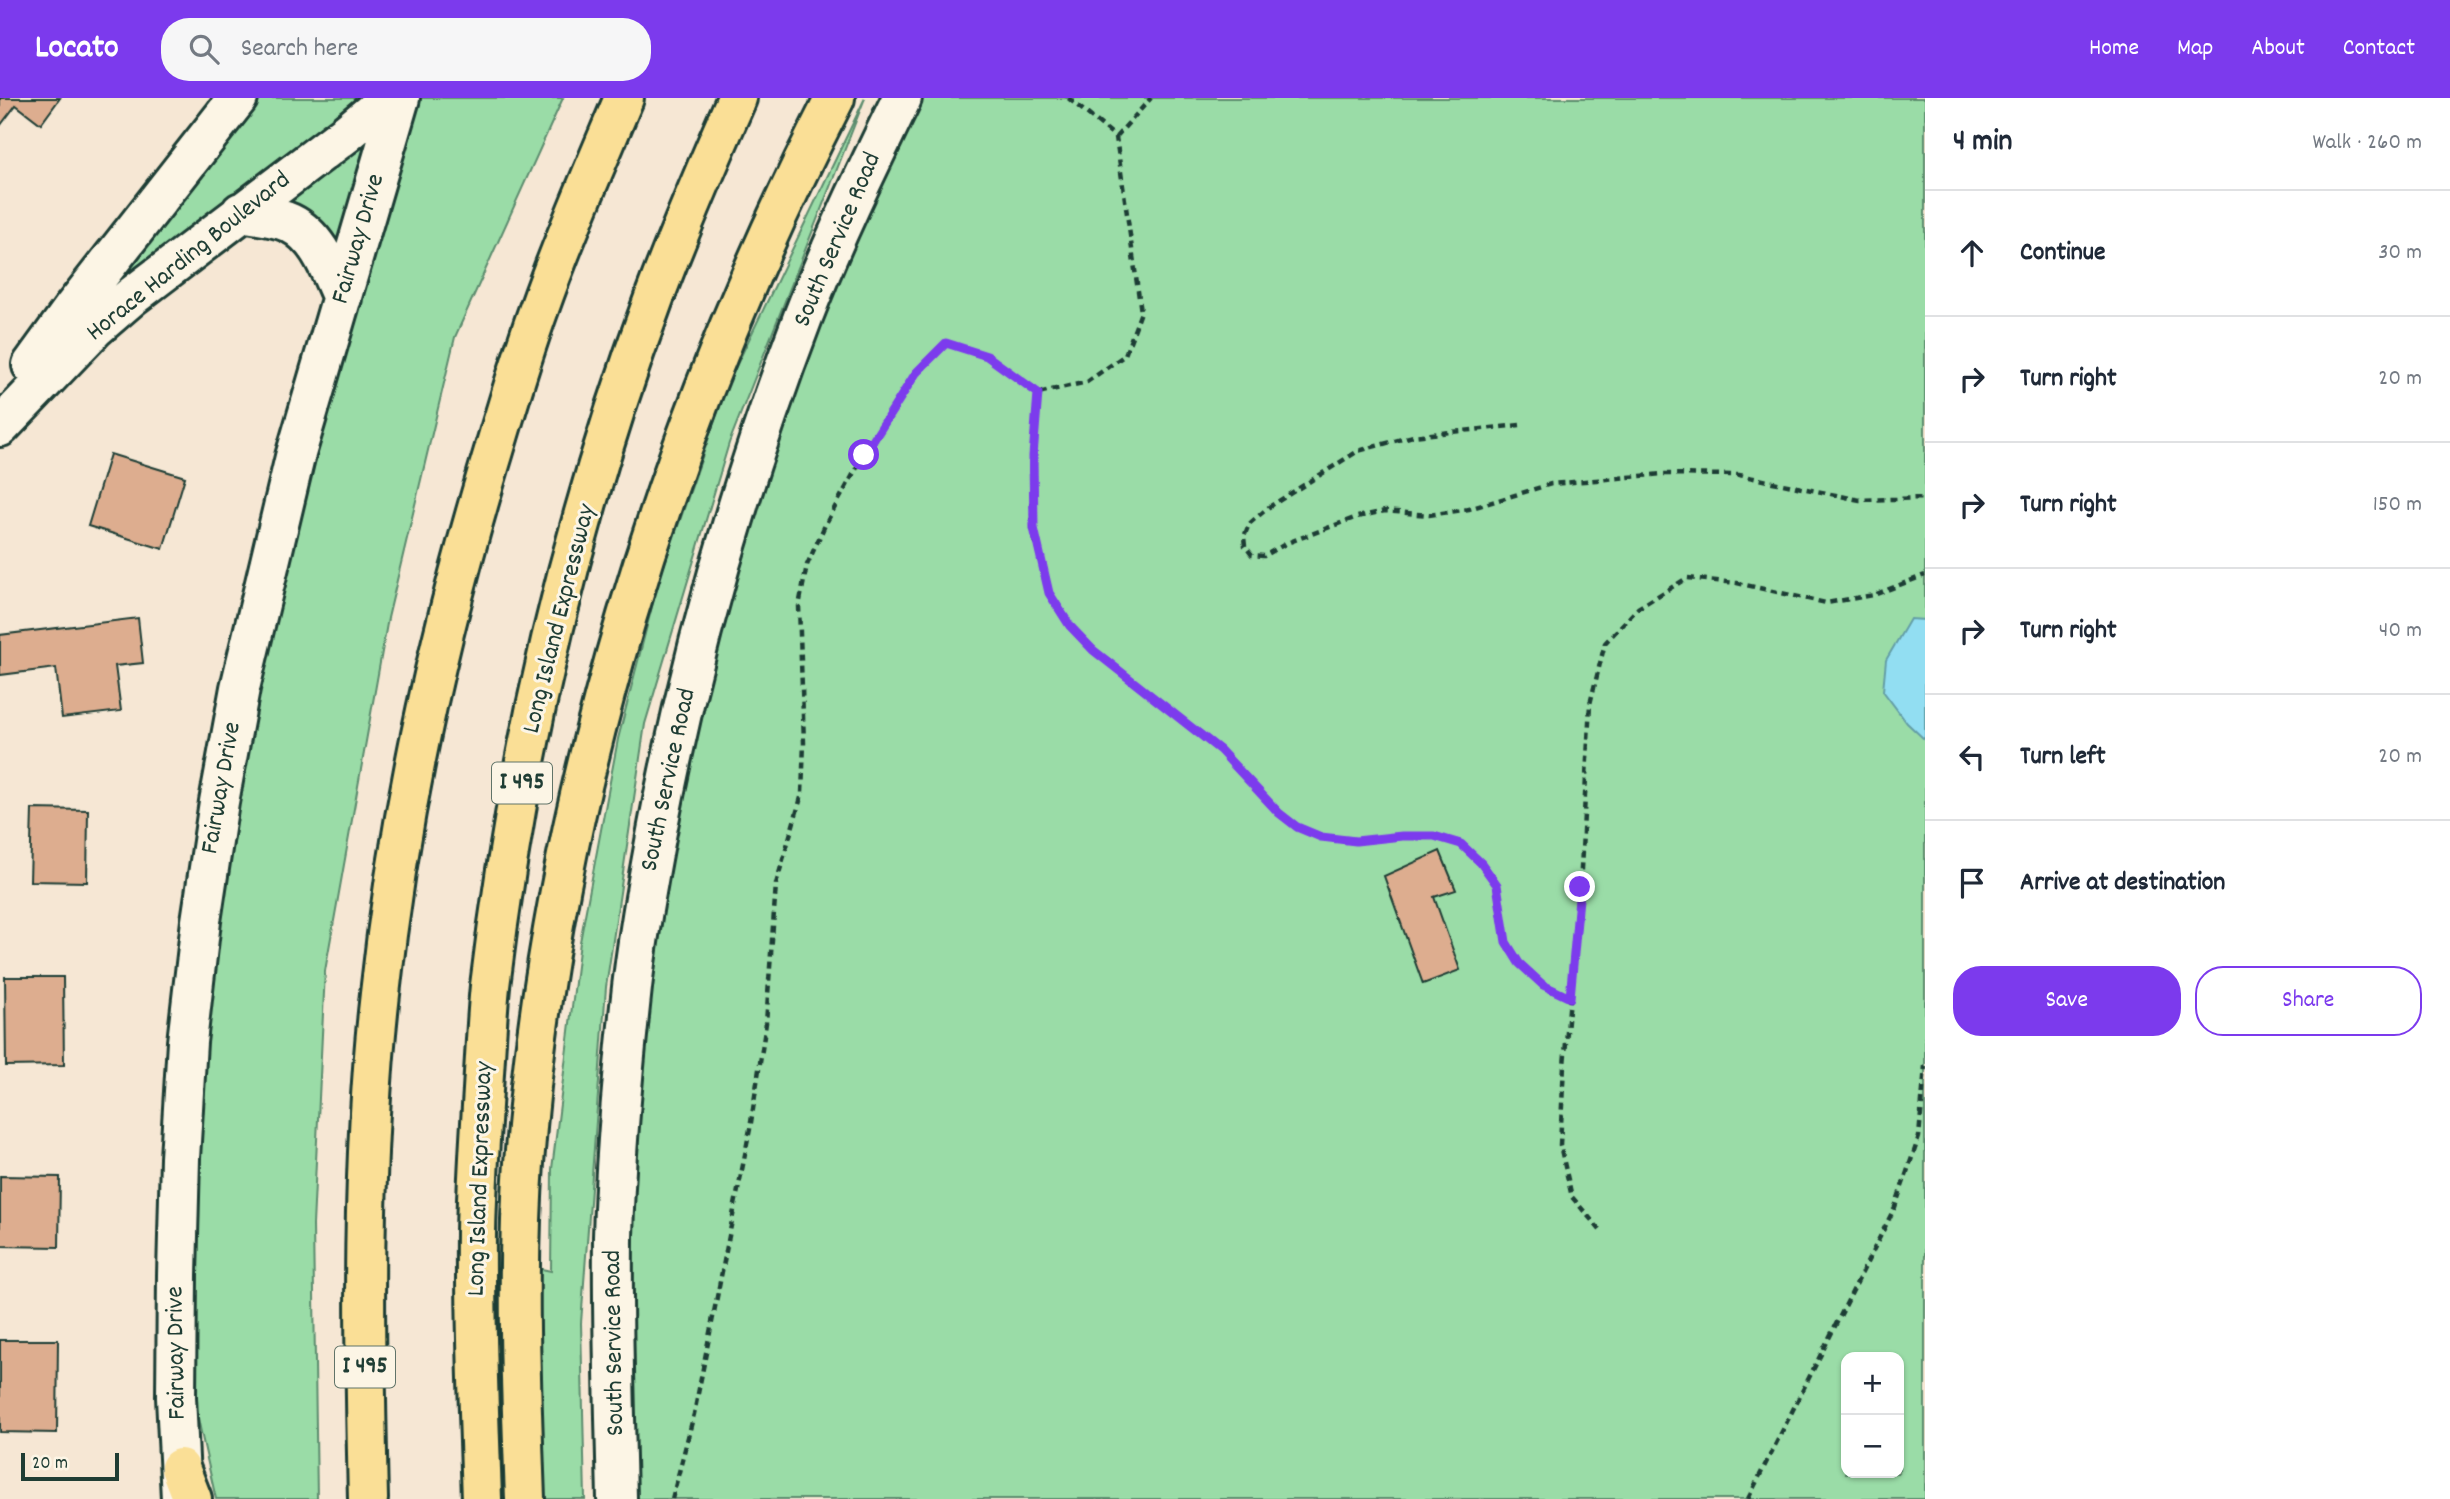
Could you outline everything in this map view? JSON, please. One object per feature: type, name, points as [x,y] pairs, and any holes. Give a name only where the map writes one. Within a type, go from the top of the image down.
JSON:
[{"type":"highway","name":"I 495","points":[[368,1499],[365,1236],[370,1113],[379,996],[394,879],[414,762],[439,646],[469,532],[503,420],[539,307],[583,193],[624,98]]},
{"type":"highway","name":"Long Island Expressway","points":[[482,1499],[476,1230],[482,1111],[490,988],[528,750],[552,638],[615,410],[698,186],[737,98]]},
{"type":"highway","points":[[525,1499],[520,1334],[524,1166],[531,1090],[552,941],[580,796],[597,724],[631,607],[685,445],[769,234],[835,98]]},
{"type":"main road","name":"Horace Harding Boulevard","points":[[0,410],[74,307],[237,98]]},
{"type":"main road","name":"Horace Harding Boulevard","points":[[0,427],[95,328],[163,271],[347,133],[389,98]]},
{"type":"main road","name":"Fairway Drive","points":[[184,1489],[176,1397],[180,1171],[187,1042],[201,920],[237,701],[263,585],[295,457],[400,98]]},
{"type":"main road","name":"South Service Road","points":[[617,1499],[613,1234],[620,1120],[630,1002],[669,768],[726,542],[763,427],[804,314],[852,203],[902,98]]},
{"type":"main road","points":[[241,212],[289,222],[300,229],[318,248],[342,298]]},
{"type":"path","points":[[672,1499],[694,1413],[750,1129],[766,1023],[776,884],[802,794],[804,743],[799,606],[807,565],[825,525],[864,455],[916,373],[946,343],[987,356],[1038,393],[1087,382],[1125,355],[1141,312],[1116,137],[1068,98]]},
{"type":"path","points":[[1116,137],[1151,98]]},
{"type":"path","points":[[1038,393],[1033,456],[1034,528],[1049,593],[1070,626],[1093,650],[1220,750],[1279,813],[1297,827],[1321,837],[1356,841],[1434,836],[1461,844],[1481,863],[1497,885],[1506,942],[1519,963],[1543,985],[1570,998]]},
{"type":"path","points":[[1520,425],[1413,436],[1357,452],[1269,507],[1249,524],[1244,537],[1245,547],[1252,555],[1264,556],[1287,543],[1357,517],[1385,511],[1429,515],[1469,509],[1551,484],[1663,474],[1739,475],[1860,500],[1925,498]]},
{"type":"path","points":[[1600,1230],[1573,1197],[1560,1145],[1580,887],[1590,704],[1605,643],[1639,608],[1687,578],[1737,583],[1826,603],[1874,596],[1925,575]]},
{"type":"path","points":[[1748,1499],[1895,1207],[1919,1137],[1925,1066]]},
{"type":"green space","points":[[238,98],[400,98],[342,298],[325,260],[241,212],[0,410]]},
{"type":"green space","points":[[420,98],[563,98],[455,337],[388,618],[325,971],[313,1225],[317,1499],[216,1499],[194,1401],[193,1202],[207,1002],[259,677],[354,312]]},
{"type":"green space","points":[[865,98],[729,443],[645,724],[606,987],[581,1323],[585,1499],[538,1499],[537,1268],[551,1271],[552,1169],[580,942],[618,739],[658,583],[728,383]]},
{"type":"green space","points":[[912,98],[1925,98],[1925,1499],[626,1499],[621,1255],[640,994],[740,519]]},
{"type":"water","points":[[1910,619],[1925,620],[1925,740],[1907,723],[1883,691],[1886,660]]},
{"type":"building","points":[[0,98],[60,98],[41,124],[16,105],[0,126]]},
{"type":"building","points":[[110,454],[185,477],[163,549],[88,526]]},
{"type":"building","points":[[138,618],[143,663],[115,666],[121,711],[62,718],[56,668],[0,675],[0,635]]},
{"type":"building","points":[[32,809],[88,810],[87,882],[30,881]]},
{"type":"building","points":[[1440,851],[1456,890],[1434,897],[1460,970],[1423,984],[1384,876]]},
{"type":"building","points":[[5,977],[63,977],[64,1065],[6,1066]]},
{"type":"building","points":[[0,1176],[60,1177],[59,1247],[0,1246]]},
{"type":"building","points":[[0,1340],[58,1340],[57,1433],[0,1432]]},
{"type":"route","points":[[864,455],[916,373],[946,343],[987,356],[1038,393],[1033,456],[1034,528],[1049,593],[1070,626],[1093,650],[1220,750],[1279,813],[1297,827],[1321,837],[1356,841],[1434,836],[1461,844],[1481,863],[1497,885],[1506,942],[1519,963],[1543,985],[1570,998],[1580,887]]}]
